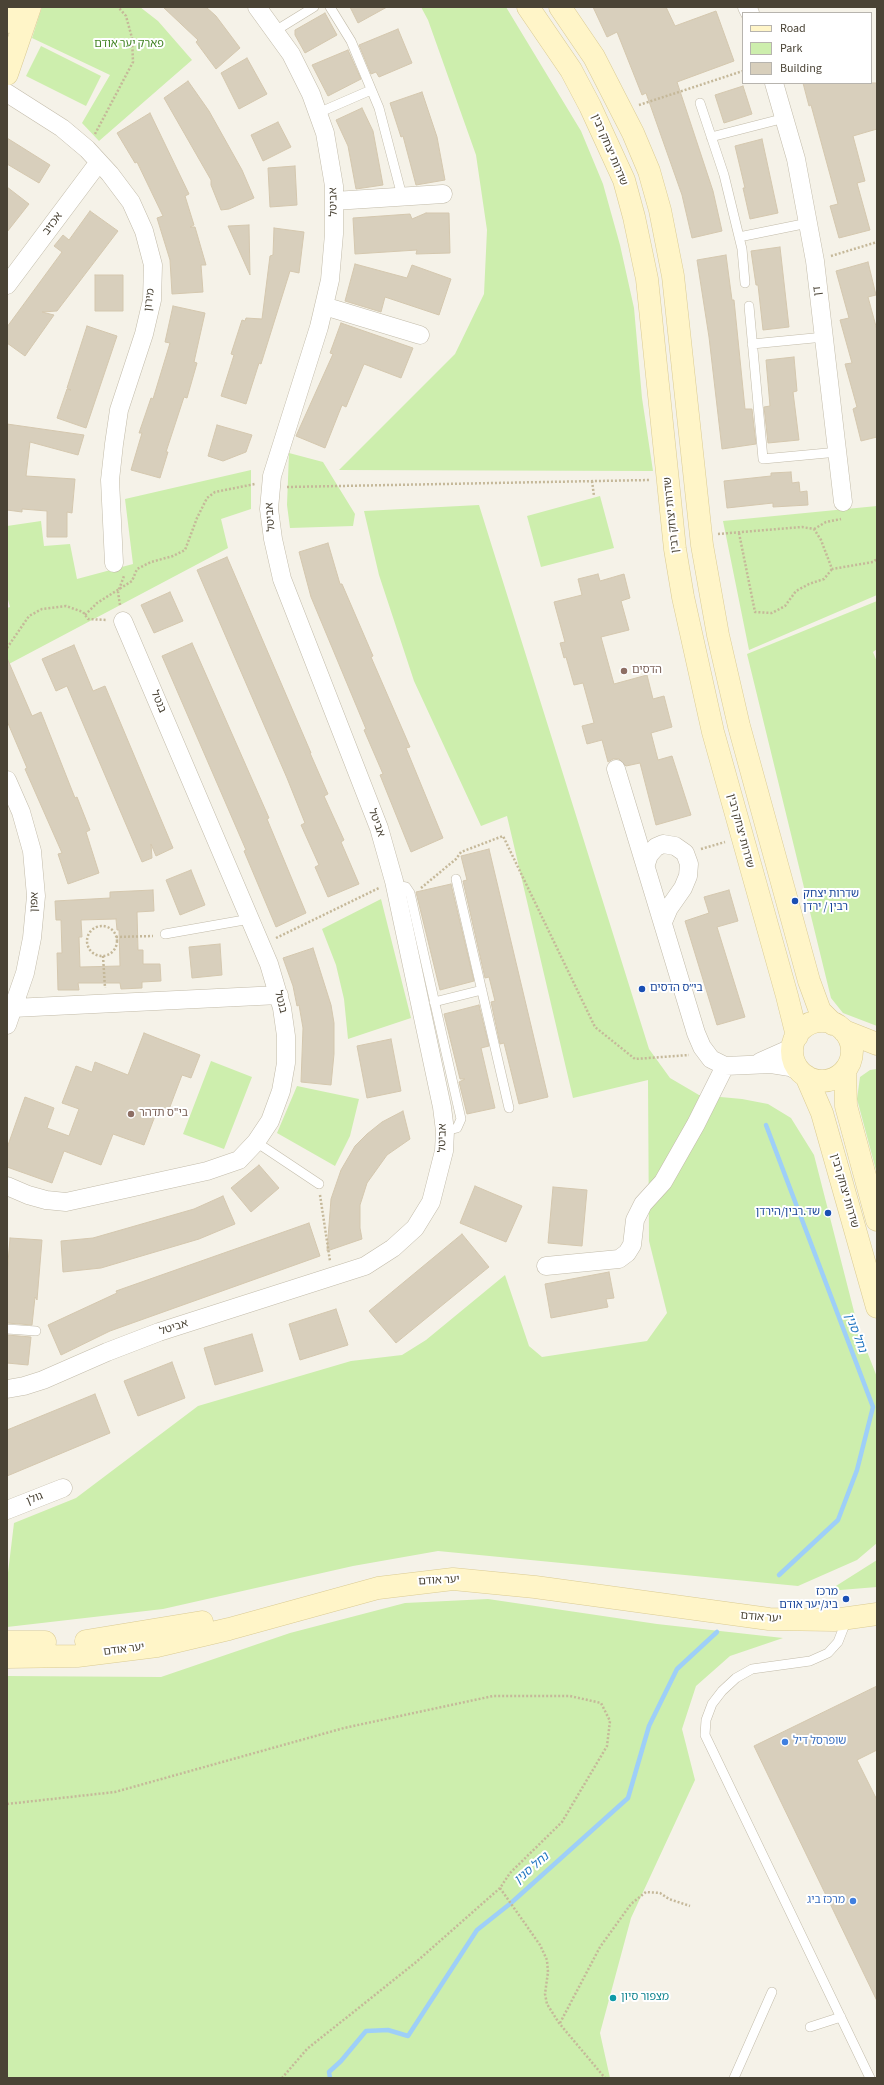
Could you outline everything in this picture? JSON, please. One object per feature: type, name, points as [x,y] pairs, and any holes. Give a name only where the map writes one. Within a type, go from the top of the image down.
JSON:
[{"type":"main road","points":[[7,22],[12,7]]},
{"type":"main road","points":[[7,74],[30,7]]},
{"type":"main road","name":"שדרות יצחק רבין","points":[[528,7],[571,70],[606,138],[624,180],[642,249],[647,279],[675,549],[683,597],[713,732],[741,837],[787,996],[795,1040]]},
{"type":"main road","points":[[560,7],[594,57],[622,110],[649,171],[668,244],[673,276],[701,536],[718,635],[739,726],[813,992],[820,1011],[849,1039],[852,1049],[846,1068],[846,1106],[877,1220]]},
{"type":"main road","points":[[877,1044],[826,1021],[807,1025],[795,1040],[792,1054],[795,1064],[804,1074],[820,1081],[832,1079],[856,1060],[866,1056],[877,1055]]},
{"type":"main road","name":"שדרות יצחק רבין","points":[[804,1074],[822,1113],[877,1307]]},
{"type":"main road","name":"יער אודם","points":[[7,1642],[80,1642],[212,1621],[373,1578],[450,1570],[536,1577],[733,1608],[833,1612],[877,1603]]},
{"type":"main road","name":"יער אודם","points":[[7,1657],[77,1656],[157,1646],[230,1629],[378,1588],[453,1579],[535,1587],[745,1617],[806,1621],[848,1619],[877,1614]]},
{"type":"street","name":"אביטל","points":[[7,1388],[24,1386],[43,1380],[107,1352],[159,1332],[332,1278],[365,1266],[393,1248],[415,1228],[431,1202],[444,1151],[445,1131],[442,1107],[398,884],[379,828],[282,578],[272,539],[269,509],[271,484],[280,447],[319,326],[330,280],[334,234],[334,186],[325,133],[311,94],[292,54],[258,7]]},
{"type":"street","name":"דן","points":[[774,84],[796,159],[815,260],[843,502]]},
{"type":"street","name":"מירון","points":[[7,93],[62,128],[93,155],[131,202],[144,231],[153,265],[152,300],[144,334],[119,410],[114,444],[110,480],[119,568]]},
{"type":"street","name":"אכזיב","points":[[7,285],[93,155]]},
{"type":"street","points":[[334,201],[443,194]]},
{"type":"street","points":[[324,306],[420,335]]},
{"type":"street","name":"בנטל","points":[[7,1186],[28,1195],[46,1200],[66,1202],[207,1171],[239,1160],[256,1142],[270,1120],[281,1091],[286,1062],[286,1036],[279,995],[250,919],[123,622]]},
{"type":"street","points":[[616,769],[696,1033],[702,1048],[711,1059],[725,1066],[755,1064],[777,1065],[790,1067],[804,1074]]},
{"type":"street","name":"אפון","points":[[7,780],[21,812],[32,851],[36,896],[32,938],[25,973],[7,1025]]},
{"type":"street","points":[[646,864],[649,855],[656,847],[663,844],[675,846],[685,853],[689,864],[688,876],[683,888],[676,896],[663,922]]},
{"type":"street","points":[[13,1008],[279,995]]},
{"type":"street","points":[[755,1064],[787,1050],[795,1040]]},
{"type":"street","points":[[546,1266],[619,1259],[627,1253],[632,1245],[635,1220],[643,1204],[663,1182],[696,1124],[725,1066]]},
{"type":"street","name":"גולן","points":[[7,1510],[63,1488]]},
{"type":"lane","points":[[275,31],[314,7]]},
{"type":"lane","points":[[330,7],[351,41],[379,108],[402,196]]},
{"type":"lane","points":[[318,113],[371,90]]},
{"type":"lane","points":[[700,102],[724,175],[739,237],[745,283]]},
{"type":"lane","points":[[711,137],[785,118]]},
{"type":"lane","points":[[739,237],[808,223]]},
{"type":"lane","points":[[749,306],[763,459],[838,452]]},
{"type":"lane","points":[[752,344],[824,337]]},
{"type":"lane","points":[[456,879],[509,1108]]},
{"type":"lane","points":[[398,884],[410,893],[461,1119],[457,1128],[445,1131]]},
{"type":"lane","points":[[165,934],[250,919]]},
{"type":"lane","points":[[434,1002],[482,990]]},
{"type":"lane","points":[[256,1142],[319,1184]]},
{"type":"lane","points":[[7,1329],[36,1331]]},
{"type":"lane","points":[[848,1619],[838,1642],[828,1653],[810,1660],[752,1669],[736,1678],[722,1691],[712,1704],[706,1720],[705,1735],[870,2078]]},
{"type":"lane","points":[[734,2078],[772,1992]]},
{"type":"lane","points":[[810,2027],[841,2017]]},
{"type":"path","points":[[93,155],[133,62],[132,38],[126,16],[118,7]]},
{"type":"path","points":[[622,110],[742,71]]},
{"type":"path","points":[[815,260],[877,242]]},
{"type":"path","points":[[85,615],[97,603],[118,592],[132,581],[137,569],[151,562],[173,556],[186,550],[203,505],[207,498],[215,492],[271,484],[668,480]]},
{"type":"path","points":[[592,481],[594,496]]},
{"type":"path","points":[[701,536],[802,527],[814,529],[826,522],[845,518],[843,502]]},
{"type":"path","points":[[814,529],[821,540],[832,569]]},
{"type":"path","points":[[739,533],[755,612],[772,613],[785,606],[796,591],[809,584],[824,579],[832,569],[873,562],[877,559]]},
{"type":"path","points":[[7,648],[29,616],[42,609],[66,606],[83,612],[88,619],[123,622],[118,592],[119,568]]},
{"type":"path","points":[[261,946],[398,884],[416,892],[456,860],[461,852],[503,836],[595,1026],[635,1059],[707,1054]]},
{"type":"path","points":[[685,853],[741,837]]},
{"type":"path","points":[[100,927],[106,927],[114,933],[116,937],[116,942],[112,952],[103,956],[92,953],[89,949],[87,939],[91,931],[100,927]]},
{"type":"path","points":[[116,937],[165,934]]},
{"type":"path","points":[[103,956],[106,1003]]},
{"type":"path","points":[[319,1184],[332,1278]]},
{"type":"path","points":[[7,1804],[115,1792],[344,1728],[493,1696],[570,1696],[601,1703],[610,1721],[607,1746],[562,1822],[510,1873],[500,1888],[415,1963],[307,2049],[282,2078]]},
{"type":"path","points":[[500,1888],[540,1945],[547,1960],[548,1972],[545,1994],[547,2004],[560,2024],[605,2078]]},
{"type":"path","points":[[560,2024],[600,1948],[631,1904],[646,1892],[660,1893],[669,1899],[690,1906]]},
{"type":"path","points":[[599,2078],[602,2074]]},
{"type":"green space","name":"פארק יער אודם","points":[[42,7],[140,7],[158,21],[192,60],[99,141],[82,123],[110,75],[32,38]]},
{"type":"green space","points":[[421,7],[506,7],[581,131],[603,184],[620,245],[634,308],[642,398],[653,471],[339,470],[455,354],[484,294],[487,230],[476,155],[428,20]]},
{"type":"green space","points":[[41,46],[101,76],[86,106],[26,76]]},
{"type":"green space","points":[[289,453],[323,462],[355,514],[353,526],[290,528],[287,505]]},
{"type":"green space","points":[[251,470],[251,509],[221,519],[228,548],[7,665],[7,608],[10,607],[7,596],[7,526],[41,521],[44,546],[70,544],[77,579],[133,564],[125,499]]},
{"type":"green space","points":[[600,496],[614,548],[541,567],[527,516]]},
{"type":"green space","points":[[479,505],[649,1049],[670,1078],[699,1095],[742,1099],[768,1104],[791,1118],[814,1155],[859,1331],[877,1377],[877,1543],[857,1560],[798,1586],[438,1551],[353,1566],[163,1609],[7,1627],[7,1581],[14,1523],[76,1498],[198,1406],[351,1361],[402,1355],[426,1340],[505,1275],[529,1346],[542,1357],[647,1341],[667,1313],[649,1241],[648,1080],[573,1098],[507,816],[481,826],[414,681],[379,575],[364,511]]},
{"type":"green space","points":[[877,506],[877,595],[749,650],[723,521]]},
{"type":"green space","points":[[877,601],[877,649],[873,652],[877,662],[877,1026],[843,1013],[831,998],[747,654]]},
{"type":"green space","points":[[381,899],[411,1018],[348,1039],[344,999],[336,965],[322,929]]},
{"type":"green space","points":[[211,1061],[252,1077],[224,1149],[183,1134]]},
{"type":"green space","points":[[877,1069],[877,1174],[857,1099],[860,1077],[870,1070]]},
{"type":"green space","points":[[297,1086],[359,1099],[350,1136],[335,1166],[277,1133]]},
{"type":"green space","points":[[877,1560],[877,1587],[828,1591]]},
{"type":"green space","points":[[488,1599],[657,1624],[783,1638],[730,1656],[696,1686],[682,1729],[695,1780],[631,1918],[600,2033],[610,2078],[7,2078],[7,1676],[161,1677],[290,1633],[405,1603]]},
{"type":"building","points":[[163,7],[206,7],[216,16],[240,48],[216,69],[196,42],[198,40]]},
{"type":"building","points":[[350,7],[387,7],[358,23]]},
{"type":"building","points":[[593,7],[666,7],[675,26],[716,11],[734,61],[677,82],[713,191],[722,231],[692,238],[682,195],[646,93],[642,95],[617,32],[607,37]]},
{"type":"building","points":[[325,13],[337,35],[305,53],[295,35],[295,30]]},
{"type":"building","points":[[398,29],[412,63],[379,77],[376,72],[371,74],[359,45]]},
{"type":"building","points":[[348,50],[361,79],[328,96],[312,65]]},
{"type":"building","points":[[247,58],[267,94],[239,109],[221,73]]},
{"type":"building","points":[[188,81],[209,111],[242,170],[254,198],[229,209],[221,210],[211,185],[211,180],[164,98]]},
{"type":"building","points":[[877,83],[877,129],[853,136],[865,181],[857,183],[870,230],[839,238],[830,206],[838,204],[811,105],[809,106],[803,84]]},
{"type":"building","points":[[743,86],[752,114],[724,123],[715,95]]},
{"type":"building","points":[[422,92],[437,137],[445,180],[416,185],[403,136],[401,137],[390,103]]},
{"type":"building","points":[[362,108],[373,131],[383,185],[356,189],[348,146],[336,120]]},
{"type":"building","points":[[150,113],[189,194],[185,196],[194,225],[190,227],[195,227],[206,265],[201,265],[203,292],[172,294],[170,260],[157,218],[163,216],[137,162],[135,163],[117,133]]},
{"type":"building","points":[[278,122],[291,147],[263,161],[251,135]]},
{"type":"building","points":[[7,138],[50,165],[39,183],[7,164]]},
{"type":"building","points":[[762,139],[778,213],[750,219],[743,188],[745,188],[735,146]]},
{"type":"building","points":[[295,166],[297,205],[270,207],[268,168]]},
{"type":"building","points":[[7,187],[29,204],[7,232]]},
{"type":"building","points":[[90,211],[118,231],[57,311],[42,312],[54,315],[25,356],[7,343],[7,327],[62,252],[54,246],[63,235],[69,240]]},
{"type":"building","points":[[426,213],[449,213],[450,253],[416,254],[417,250],[355,254],[353,218],[410,214],[412,219]]},
{"type":"building","points":[[249,225],[250,275],[228,226]]},
{"type":"building","points":[[274,228],[304,232],[299,273],[290,271],[261,364],[259,363],[246,404],[221,396],[234,355],[231,354],[242,320],[245,321],[246,318],[262,319],[270,256],[273,255]]},
{"type":"building","points":[[780,247],[789,327],[763,330],[758,285],[756,285],[751,251]]},
{"type":"building","points":[[726,255],[732,300],[734,300],[745,409],[752,409],[756,444],[722,449],[709,337],[697,260]]},
{"type":"building","points":[[868,262],[876,295],[868,297],[877,330],[877,437],[861,441],[853,409],[857,407],[845,364],[852,363],[840,320],[849,318],[836,271]]},
{"type":"building","points":[[355,264],[407,278],[412,265],[451,279],[439,315],[385,297],[381,312],[345,301]]},
{"type":"building","points":[[95,275],[123,275],[123,311],[95,311]]},
{"type":"building","points":[[173,306],[205,313],[194,362],[197,363],[187,398],[184,397],[166,452],[168,452],[160,478],[131,470],[142,433],[139,433],[151,398],[153,399],[170,343],[165,342]]},
{"type":"building","points":[[341,323],[413,348],[401,378],[364,364],[346,407],[342,405],[325,448],[296,436],[333,354],[330,353]]},
{"type":"building","points":[[87,326],[117,336],[86,428],[57,418],[67,389],[71,390],[67,388]]},
{"type":"building","points":[[794,357],[797,391],[793,392],[799,440],[768,443],[764,407],[770,406],[766,360]]},
{"type":"building","points":[[7,424],[84,435],[78,455],[30,442],[26,476],[75,479],[72,513],[67,512],[67,537],[47,537],[47,511],[22,509],[22,512],[7,510]]},
{"type":"building","points":[[217,425],[252,435],[246,452],[223,461],[208,456]]},
{"type":"building","points":[[791,472],[792,483],[799,482],[800,492],[807,491],[808,505],[773,507],[773,503],[727,508],[724,481],[771,476],[771,473]]},
{"type":"building","points":[[328,543],[340,584],[342,584],[373,656],[371,657],[410,747],[406,748],[443,838],[411,852],[380,775],[383,774],[364,730],[366,729],[311,597],[299,552]]},
{"type":"building","points":[[227,557],[328,794],[324,796],[344,840],[341,842],[359,884],[328,897],[315,867],[319,865],[301,825],[305,823],[287,778],[197,570]]},
{"type":"building","points":[[598,574],[600,581],[624,574],[630,598],[621,601],[629,630],[601,637],[614,684],[647,675],[653,699],[664,696],[672,727],[651,733],[658,760],[672,756],[691,815],[656,825],[640,763],[626,766],[619,759],[613,759],[608,762],[602,740],[587,744],[582,726],[594,723],[583,683],[574,685],[566,657],[564,658],[560,643],[565,642],[554,602],[582,595],[578,579]]},
{"type":"building","points":[[170,592],[183,621],[154,633],[141,605]]},
{"type":"building","points":[[192,643],[269,818],[267,819],[306,913],[276,927],[244,851],[246,850],[162,656]]},
{"type":"building","points":[[74,645],[93,691],[105,686],[173,848],[156,856],[151,844],[152,858],[142,862],[67,686],[56,691],[42,659]]},
{"type":"building","points":[[7,658],[32,716],[41,712],[75,798],[77,797],[90,830],[86,832],[99,873],[68,884],[58,854],[62,853],[25,769],[27,768],[7,721]]},
{"type":"building","points":[[489,849],[548,1097],[519,1104],[504,1043],[500,1044],[491,1002],[495,1001],[489,977],[485,978],[463,881],[467,880],[461,856]]},
{"type":"building","points":[[191,870],[205,905],[180,915],[166,880]]},
{"type":"building","points":[[451,884],[474,981],[440,990],[416,892]]},
{"type":"building","points":[[153,890],[154,911],[137,912],[138,950],[143,950],[143,964],[160,964],[161,981],[142,982],[142,988],[121,989],[120,983],[78,983],[79,990],[58,990],[57,953],[62,953],[61,920],[56,920],[55,901],[110,898],[110,892]],"holes":[[[116,919],[117,930],[119,930],[120,966],[80,967],[79,937],[82,937],[81,920]]]},
{"type":"building","points":[[729,890],[738,921],[717,927],[745,1017],[717,1025],[685,921],[709,913],[704,897]]},
{"type":"building","points":[[220,944],[222,975],[192,978],[189,947]]},
{"type":"building","points":[[313,948],[331,1005],[334,1023],[334,1054],[331,1085],[301,1082],[303,1028],[299,1005],[297,1006],[293,986],[283,958]]},
{"type":"building","points":[[479,1005],[489,1046],[481,1048],[495,1108],[467,1114],[459,1082],[465,1079],[460,1079],[444,1014]]},
{"type":"building","points":[[144,1033],[200,1055],[191,1078],[182,1075],[168,1112],[158,1108],[144,1145],[113,1134],[101,1165],[64,1151],[52,1183],[7,1167],[7,1148],[25,1097],[54,1108],[47,1128],[69,1136],[79,1109],[62,1103],[76,1066],[92,1072],[95,1062],[128,1075]]},
{"type":"building","points":[[391,1039],[401,1091],[367,1098],[357,1046]]},
{"type":"building","points":[[403,1111],[410,1139],[387,1155],[367,1183],[360,1205],[360,1228],[362,1239],[327,1251],[331,1199],[341,1170],[355,1146],[367,1134],[382,1122]]},
{"type":"building","points":[[259,1165],[279,1188],[251,1212],[231,1188]]},
{"type":"building","points":[[475,1186],[522,1206],[506,1242],[460,1223]]},
{"type":"building","points":[[553,1187],[587,1190],[582,1246],[548,1243]]},
{"type":"building","points":[[223,1196],[235,1224],[199,1239],[101,1268],[63,1272],[61,1241],[93,1238],[194,1209]]},
{"type":"building","points":[[309,1223],[320,1256],[110,1331],[61,1355],[48,1325],[117,1293],[116,1291]]},
{"type":"building","points":[[462,1234],[489,1267],[396,1343],[369,1311]]},
{"type":"building","points":[[10,1238],[42,1240],[37,1300],[35,1297],[32,1325],[7,1323],[7,1275]]},
{"type":"building","points":[[609,1272],[614,1298],[606,1299],[608,1307],[551,1318],[545,1284]]},
{"type":"building","points":[[336,1309],[348,1345],[300,1360],[289,1324]]},
{"type":"building","points":[[252,1334],[263,1371],[215,1385],[204,1348]]},
{"type":"building","points":[[7,1335],[31,1337],[28,1365],[7,1363]]},
{"type":"building","points":[[172,1362],[185,1398],[138,1416],[124,1381]]},
{"type":"building","points":[[95,1394],[110,1433],[7,1476],[7,1430]]},
{"type":"building","name":"מרכז ביג","points":[[877,1686],[877,1750],[857,1760],[877,1800],[877,2001],[754,1746]]},
{"type":"waterway","name":"נחל סנין","points":[[766,1125],[873,1407],[857,1470],[838,1520],[779,1575]]},
{"type":"waterway","name":"נחל סנין","points":[[330,2078],[329,2072],[341,2061],[366,2031],[388,2030],[408,2036],[477,1930],[511,1903],[628,1798],[649,1726],[677,1669],[717,1632]]},
{"type":"place","name":"הדסים","points":[[624,671]]},
{"type":"place","name":"שדרות יצחק רבין / ירדן","points":[[795,901]]},
{"type":"place","name":"בי״ס הדסים","points":[[642,989]]},
{"type":"place","name":"בי\"ס תדהר","points":[[131,1114]]},
{"type":"place","name":"שד.רבין/הירדן","points":[[828,1213]]},
{"type":"place","name":"מרכז ביג/יער אודם","points":[[846,1599]]},
{"type":"place","name":"שופרסל דיל","points":[[785,1742]]},
{"type":"place","name":"מרכז ביג","points":[[853,1901]]},
{"type":"place","name":"מצפור סיון","points":[[613,1998]]}]
